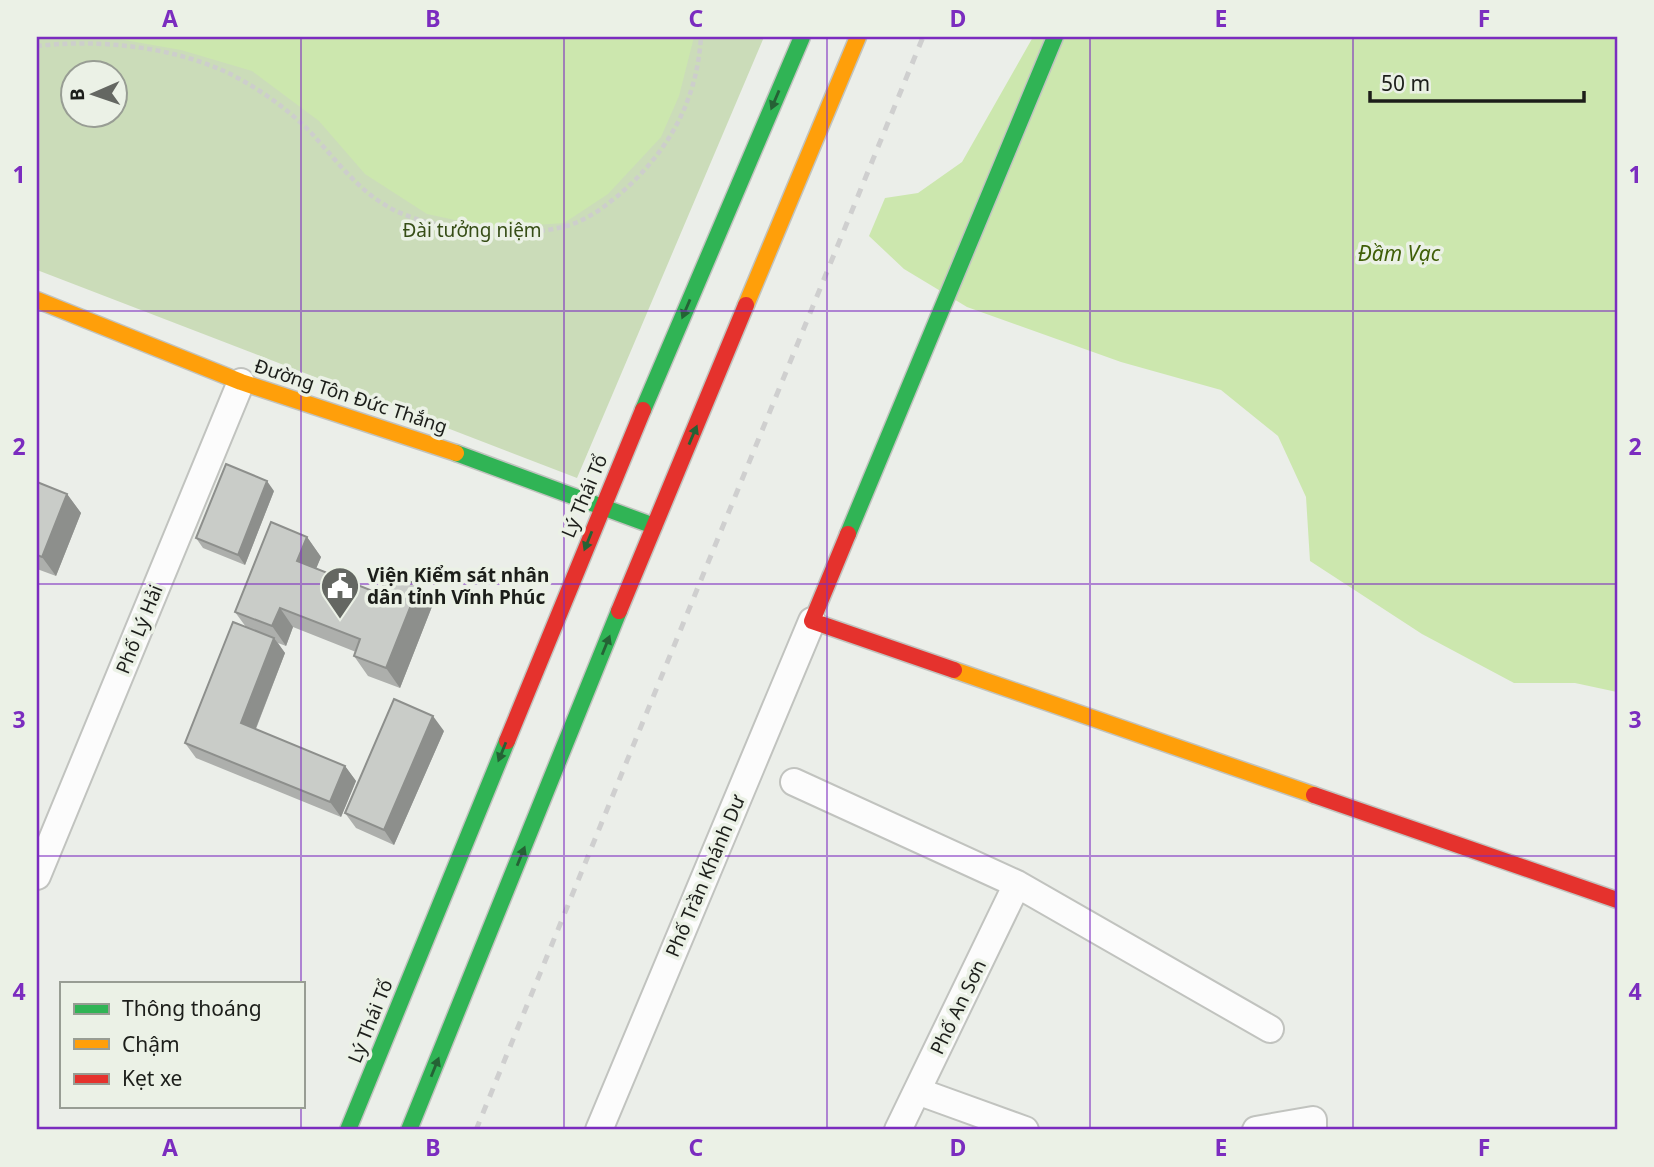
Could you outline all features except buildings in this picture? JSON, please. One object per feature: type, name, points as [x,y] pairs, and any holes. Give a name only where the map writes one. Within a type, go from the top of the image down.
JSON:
[{"type":"main road","name":"Lý Thái Tổ","points":[[348,1130],[602,507],[802,37]]},
{"type":"main road","points":[[409,1130],[654,526],[859,37]]},
{"type":"main road","points":[[1055,37],[811,621],[1617,900]]},
{"type":"main road","name":"Đường Tôn Đức Thắng","points":[[37,300],[242,382],[457,453],[654,526]]},
{"type":"street","name":"Phố Lý Hải","points":[[37,876],[242,382]]},
{"type":"street","name":"Phố Trần Khánh Dư","points":[[599,1130],[811,621]]},
{"type":"street","points":[[794,782],[1017,884],[1270,1029]]},
{"type":"street","name":"Phố An Sơn","points":[[898,1130],[1017,884]]},
{"type":"street","points":[[917,1091],[1025,1130]]},
{"type":"street","points":[[1256,1130],[1313,1120],[1313,1130]]},
{"type":"path","points":[[37,46],[65,42],[111,43],[180,56],[223,71],[278,105],[312,134],[339,165],[381,203],[450,227],[497,232],[565,226],[600,210],[614,200],[654,160],[673,134],[691,91],[701,37]]},
{"type":"green space","name":"Đài tưởng niệm","points":[[37,37],[764,37],[577,478],[37,270]]},
{"type":"water","points":[[107,37],[694,37],[679,96],[661,137],[608,194],[564,223],[492,228],[427,214],[365,174],[319,121],[252,71],[181,50]]},
{"type":"water","name":"Đầm Vạc","points":[[1033,37],[1617,37],[1617,692],[1575,683],[1514,683],[1422,634],[1310,561],[1306,497],[1278,436],[1221,390],[1121,362],[967,307],[904,269],[869,236],[885,198],[918,193],[962,162]]},
{"type":"railway","points":[[476,1130],[923,37]]},
{"type":"traffic: fast","points":[[643,410],[802,37]]},
{"type":"traffic: fast","points":[[848,534],[1055,37]]},
{"type":"traffic: fast","points":[[456,453],[654,526]]},
{"type":"traffic: fast","points":[[409,1130],[619,611]]},
{"type":"traffic: fast","points":[[348,1130],[507,741]]},
{"type":"traffic: slow","points":[[746,305],[858,37]]},
{"type":"traffic: slow","points":[[37,300],[241,382],[456,453]]},
{"type":"traffic: slow","points":[[954,670],[1314,795]]},
{"type":"traffic: jam","points":[[619,611],[746,305]]},
{"type":"traffic: jam","points":[[507,741],[643,410]]},
{"type":"traffic: jam","points":[[848,534],[812,621],[954,670]]},
{"type":"traffic: jam","points":[[1314,795],[1617,900]]},
{"type":"place","name":"Viện Kiểm sát nhân dân tỉnh Vĩnh Phúc","points":[[340,620]]}]
